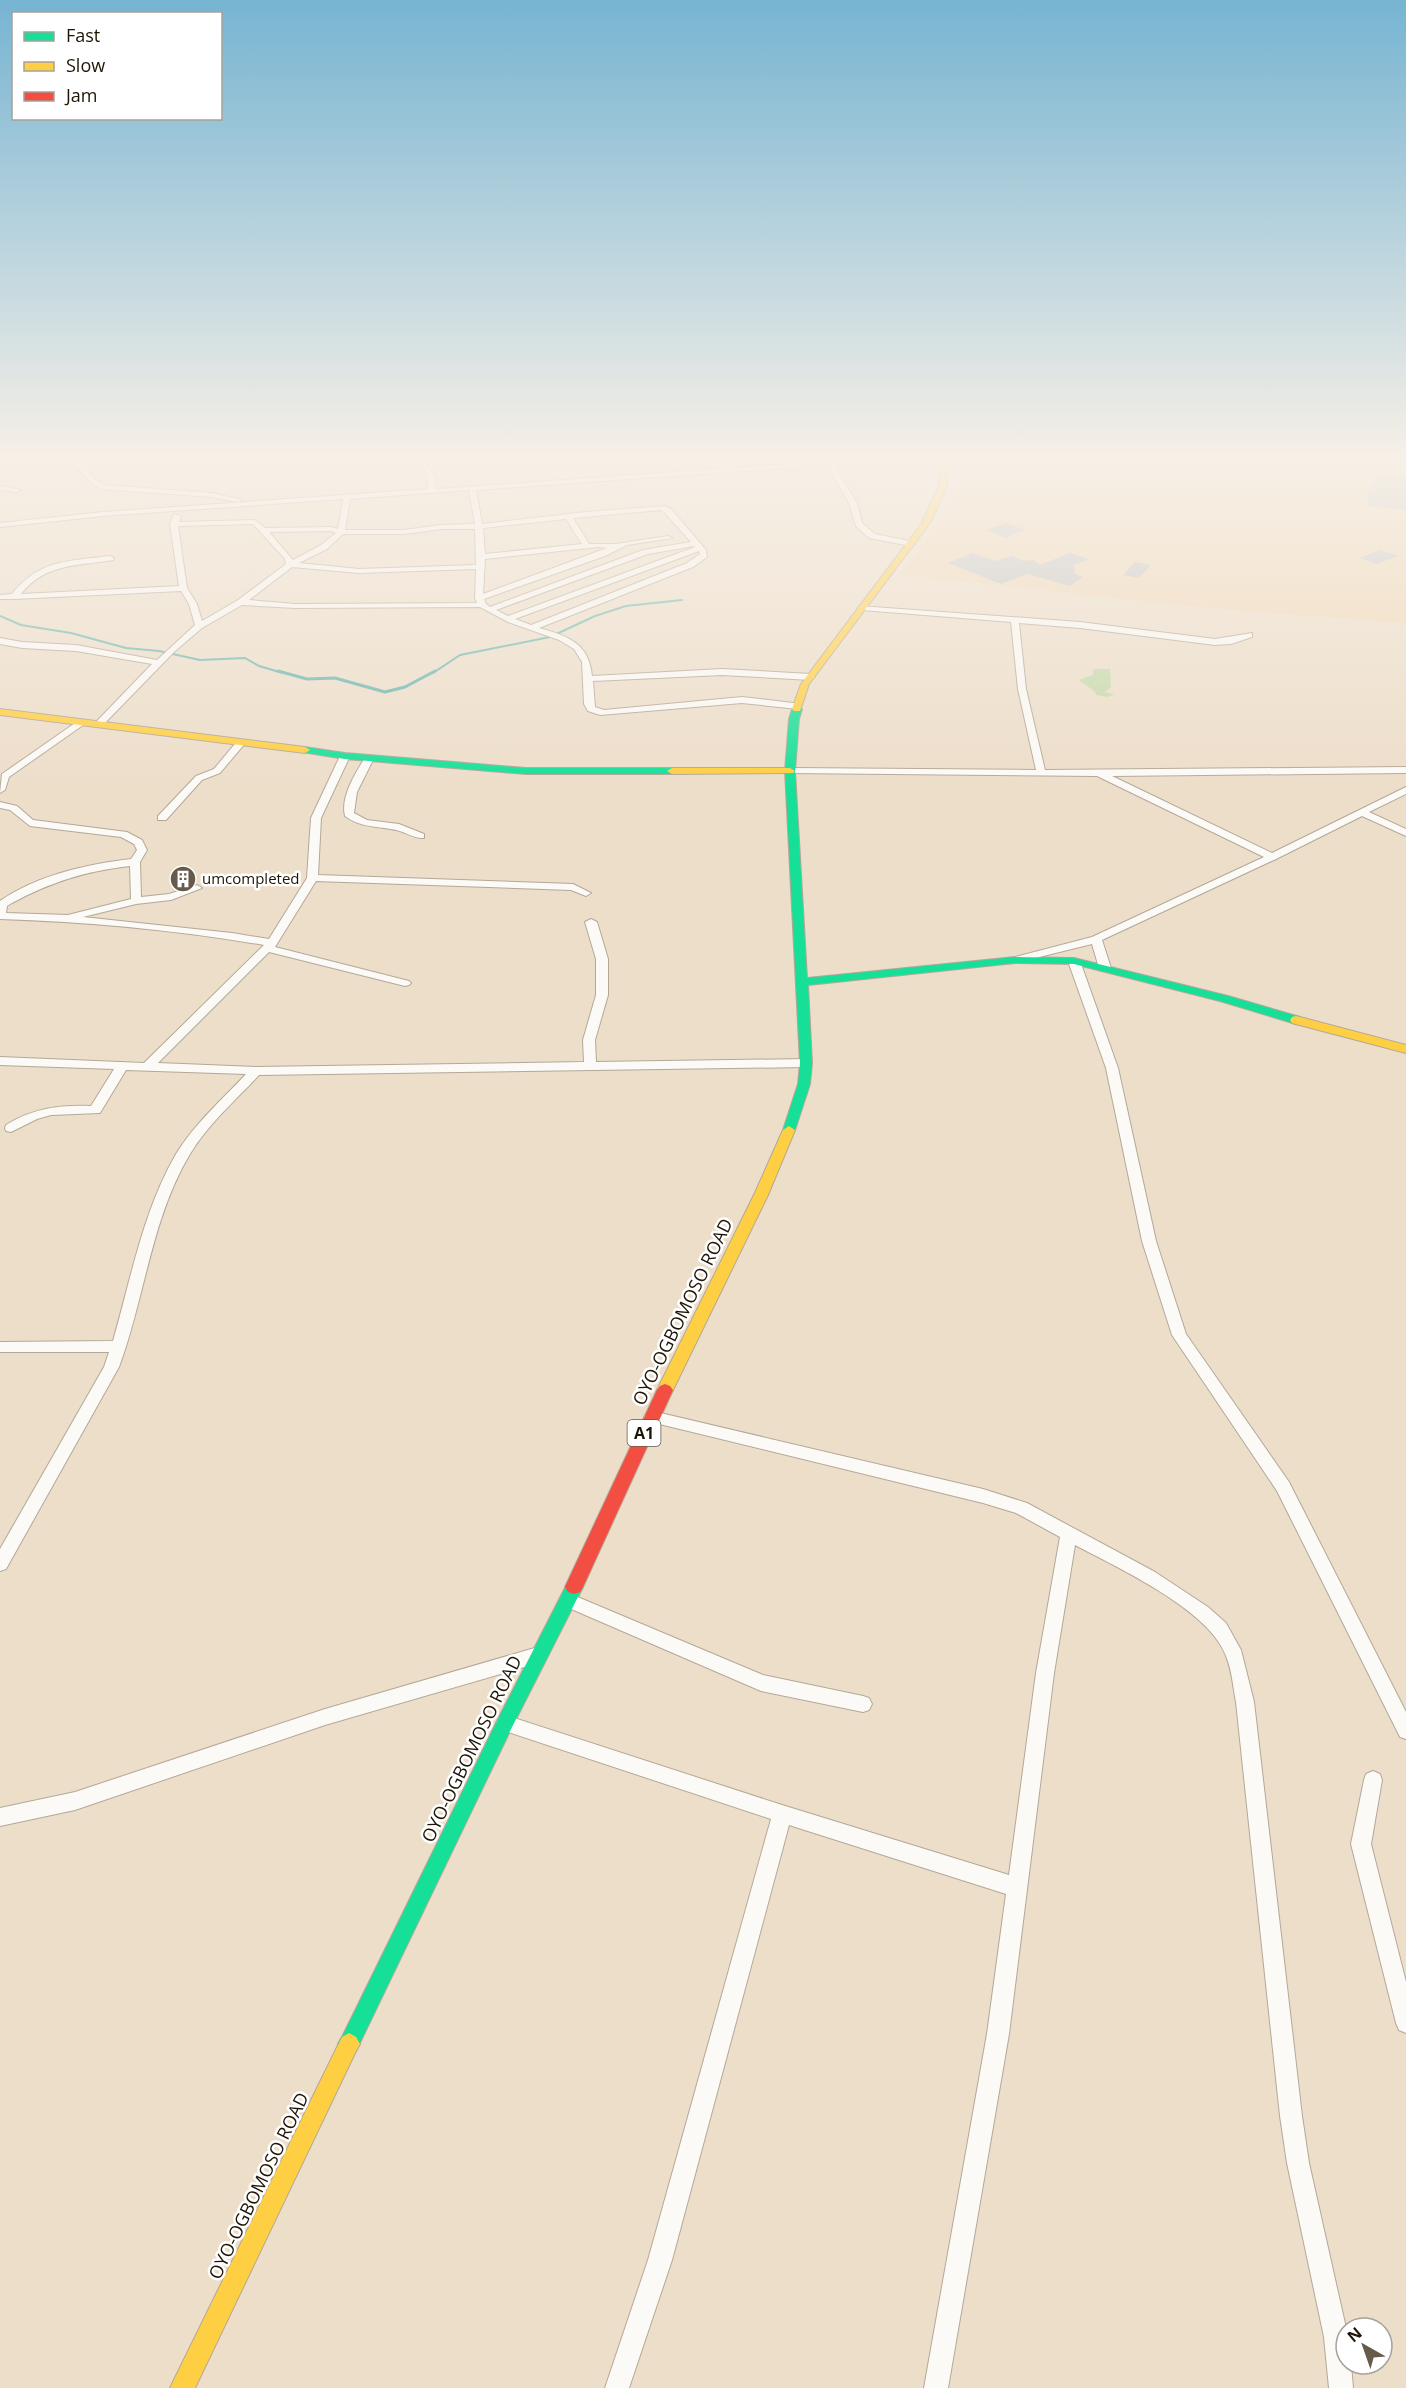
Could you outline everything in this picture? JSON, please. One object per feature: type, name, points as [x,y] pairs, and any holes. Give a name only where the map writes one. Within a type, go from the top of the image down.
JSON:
[{"type":"main road","name":"OYO-OGBOMOSO ROAD","points":[[182,2388],[538,1655],[568,1600],[652,1417],[771,1174],[794,1119],[804,1084],[806,1063],[790,771],[794,719],[805,684],[895,565]]},
{"type":"main road","points":[[0,712],[242,741],[345,756],[526,771],[790,771]]},
{"type":"main road","points":[[803,982],[1015,960],[1074,961],[1224,998],[1315,1026],[1406,1049]]},
{"type":"street","points":[[14,597],[21,586],[49,566],[53,565]]},
{"type":"street","points":[[180,565],[183,588],[193,604],[199,626]]},
{"type":"street","points":[[99,724],[199,626],[241,602],[289,565]]},
{"type":"street","points":[[295,565],[359,571],[478,567],[484,604],[508,619],[556,634],[577,649],[586,660],[591,709],[603,714],[742,700],[798,706]]},
{"type":"street","points":[[484,604],[575,565]]},
{"type":"street","points":[[241,602],[295,606],[484,604],[605,565]]},
{"type":"street","points":[[508,619],[647,565]]},
{"type":"street","points":[[531,628],[689,565]]},
{"type":"street","points":[[0,597],[183,588]]},
{"type":"street","points":[[862,608],[1080,625],[1215,642],[1231,641],[1249,635]]},
{"type":"street","points":[[1015,621],[1022,689],[1041,772]]},
{"type":"street","points":[[0,641],[22,645],[166,656]]},
{"type":"street","points":[[587,679],[722,672],[811,677]]},
{"type":"street","points":[[0,790],[2,776],[81,723]]},
{"type":"street","points":[[162,818],[199,778],[217,771],[242,741]]},
{"type":"street","points":[[146,1068],[269,946],[312,878],[316,818],[345,756]]},
{"type":"street","points":[[369,758],[353,786],[349,814],[366,824],[398,827],[420,836]]},
{"type":"street","points":[[790,771],[1098,773],[1406,770]]},
{"type":"street","points":[[1098,773],[1272,857]]},
{"type":"street","points":[[1015,960],[1096,939],[1272,857],[1406,790]]},
{"type":"street","points":[[0,805],[13,808],[30,824],[123,834],[135,839],[142,850],[135,862],[136,901]]},
{"type":"street","points":[[1361,812],[1406,833]]},
{"type":"street","points":[[135,862],[86,868],[61,876],[3,904],[0,915],[62,918],[232,936],[405,983]]},
{"type":"street","points":[[312,878],[573,887],[586,892]]},
{"type":"street","points":[[62,918],[136,901],[171,897],[197,888]]},
{"type":"street","points":[[590,1065],[589,1040],[602,995],[602,959],[591,922]]},
{"type":"street","points":[[1096,939],[1105,968]]},
{"type":"street","points":[[1074,961],[1112,1068],[1149,1241],[1179,1335],[1283,1487],[1406,1731]]},
{"type":"street","points":[[0,1061],[256,1071],[806,1063]]},
{"type":"street","points":[[10,1128],[30,1115],[53,1109],[95,1110],[122,1067]]},
{"type":"street","points":[[0,1564],[111,1366],[119,1346],[160,1202],[183,1154],[196,1136],[256,1071]]},
{"type":"street","points":[[0,1347],[119,1346]]},
{"type":"street","points":[[652,1417],[983,1496],[1021,1508],[1149,1577],[1202,1612],[1220,1628],[1235,1655],[1245,1702],[1291,2116],[1298,2163],[1336,2337],[1341,2388]]},
{"type":"street","points":[[936,2388],[998,2034],[1045,1673],[1069,1534]]},
{"type":"street","points":[[568,1600],[761,1683],[863,1704]]},
{"type":"street","points":[[0,1817],[75,1801],[325,1717],[538,1655]]},
{"type":"street","points":[[505,1723],[782,1814],[1016,1887]]},
{"type":"street","points":[[1373,1780],[1361,1844],[1406,2024]]},
{"type":"street","points":[[617,2388],[660,2260],[782,1814]]},
{"type":"shaded area","points":[[909,565],[1406,565],[1406,623],[1208,608],[902,575]]},
{"type":"green space","points":[[1093,669],[1110,669],[1111,687],[1105,692],[1114,694],[1108,697],[1096,695],[1079,680],[1093,675]]},
{"type":"building","points":[[954,565],[1073,565],[1074,573],[1083,577],[1070,586],[1027,574],[1001,584]]},
{"type":"building","points":[[1132,565],[1151,565],[1139,578],[1123,575]]},
{"type":"building","name":"umcompleted","points":[[188,870],[194,884],[178,888],[171,873]]},
{"type":"waterway","points":[[433,673],[460,655],[550,637],[595,616],[626,606],[682,600]]},
{"type":"waterway","points":[[0,616],[21,625],[71,633],[126,648],[159,651],[200,660],[245,658],[259,666],[283,673]]},
{"type":"waterway","points":[[278,671],[307,679],[335,678],[385,692],[405,687],[435,671]]},
{"type":"traffic: fast","points":[[789,1130],[804,1084],[806,1063],[790,771],[794,719],[797,709]]},
{"type":"traffic: fast","points":[[305,750],[345,756],[526,771],[672,771]]},
{"type":"traffic: fast","points":[[803,982],[1015,960],[1074,961],[1224,998],[1296,1020]]},
{"type":"traffic: fast","points":[[349,2044],[505,1723],[574,1587]]},
{"type":"traffic: slow","points":[[797,709],[805,684],[894,565]]},
{"type":"traffic: slow","points":[[0,712],[305,750]]},
{"type":"traffic: slow","points":[[672,771],[790,771]]},
{"type":"traffic: slow","points":[[1296,1020],[1406,1049]]},
{"type":"traffic: slow","points":[[665,1390],[761,1195],[789,1130]]},
{"type":"traffic: slow","points":[[182,2388],[349,2044]]},
{"type":"traffic: jam","points":[[574,1587],[665,1390]]},
{"type":"place","name":"umcompleted","points":[[183,879]]}]
